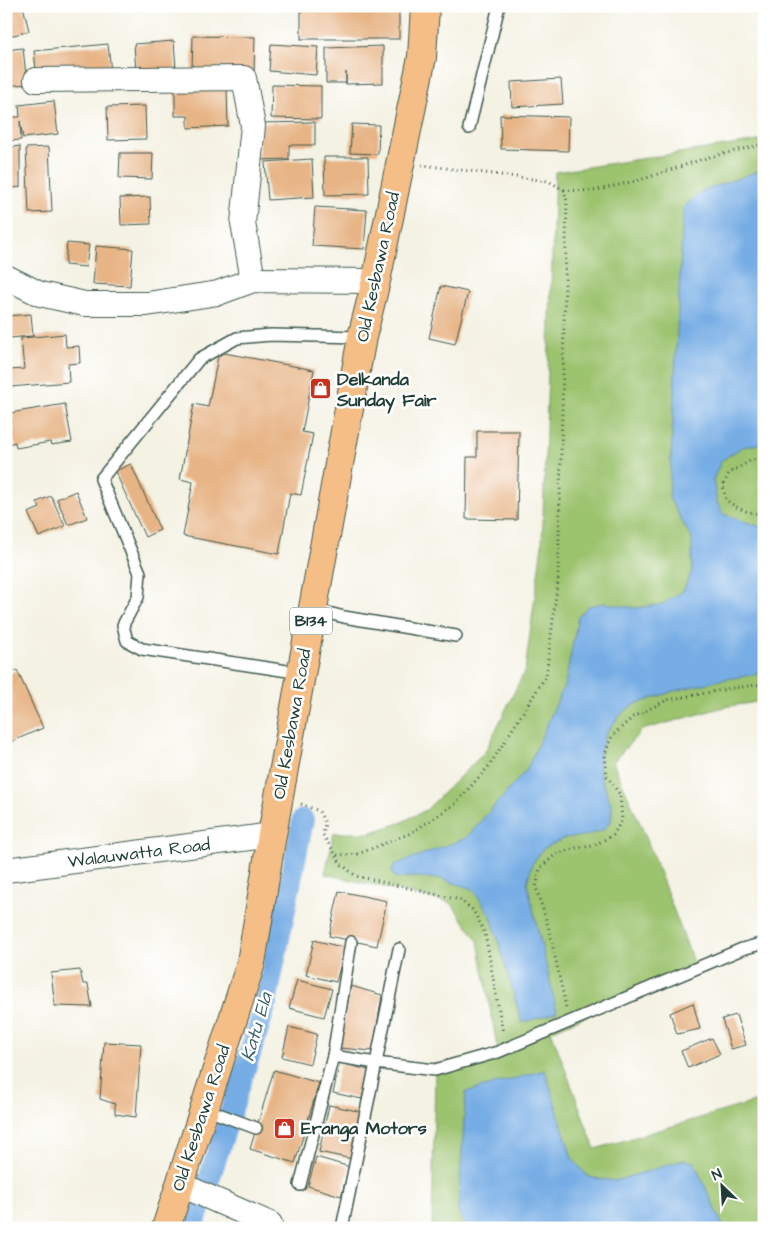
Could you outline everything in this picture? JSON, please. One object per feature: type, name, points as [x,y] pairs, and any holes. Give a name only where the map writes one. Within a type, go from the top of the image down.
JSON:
[{"type":"main road","name":"Old Kesbawa Road","points":[[166,1228],[251,963],[272,835],[362,336],[376,281],[422,57],[425,6]]},
{"type":"street","points":[[36,80],[244,78],[253,126],[243,223],[253,280]]},
{"type":"street","points":[[6,277],[40,294],[85,304],[147,304],[218,293],[253,280],[376,281]]},
{"type":"street","name":"Walauwatta Road","points":[[6,870],[272,835]]},
{"type":"street","points":[[179,1184],[275,1226]]},
{"type":"lane","points":[[470,128],[499,6]]},
{"type":"lane","points":[[302,673],[142,649],[127,641],[123,625],[138,597],[140,573],[101,479],[199,359],[237,338],[271,335],[362,336]]},
{"type":"lane","points":[[313,609],[344,617],[456,636]]},
{"type":"lane","points":[[300,1185],[334,1056],[352,942]]},
{"type":"lane","points":[[334,1056],[435,1070],[506,1050],[742,949],[764,943]]},
{"type":"lane","points":[[342,1228],[399,949]]},
{"type":"lane","points":[[205,1109],[256,1128]]},
{"type":"path","points":[[400,164],[548,180],[564,190],[594,191],[640,180],[706,158],[764,144]]},
{"type":"path","points":[[336,855],[358,854],[411,833],[455,804],[489,766],[546,676],[558,578],[567,201],[564,190]]},
{"type":"path","points":[[764,457],[750,461],[729,473],[723,485],[726,500],[737,509],[757,514],[764,513]]},
{"type":"path","points":[[570,1022],[549,929],[536,888],[540,868],[556,854],[576,848],[593,846],[613,835],[622,820],[620,795],[607,776],[604,754],[612,736],[633,717],[667,700],[764,684]]},
{"type":"path","points":[[279,799],[306,805],[319,811],[326,823],[323,835],[341,864],[356,876],[460,900],[473,910],[485,933],[506,1050]]},
{"type":"green space","points":[[764,140],[764,701],[724,707],[642,730],[613,762],[646,837],[696,969],[551,1031],[595,1149],[764,1099],[764,1220],[749,1228],[432,1228],[435,1070],[498,1052],[478,941],[451,903],[325,874],[334,833],[369,833],[400,823],[426,810],[485,752],[525,670],[542,545],[555,172]]},
{"type":"water","points":[[764,169],[764,443],[742,447],[721,461],[713,480],[717,502],[723,514],[764,528],[764,673],[721,680],[674,691],[633,705],[619,716],[605,735],[599,756],[600,775],[612,806],[611,821],[603,830],[585,836],[565,838],[543,849],[532,864],[527,883],[557,1012],[522,1023],[491,916],[473,889],[441,879],[396,878],[392,872],[394,865],[466,838],[527,769],[565,684],[578,617],[588,606],[604,603],[636,608],[663,604],[683,591],[692,571],[692,539],[669,498],[683,208],[702,191]]},
{"type":"water","points":[[545,1070],[572,1158],[588,1177],[615,1181],[684,1160],[694,1162],[724,1228],[466,1228],[458,1211],[466,1092]]},
{"type":"building","points":[[6,6],[23,6],[29,31],[6,37]]},
{"type":"building","points":[[301,6],[399,6],[399,39],[301,39]]},
{"type":"building","points":[[193,36],[255,37],[254,72],[192,71]]},
{"type":"building","points":[[174,41],[176,69],[136,72],[134,44]]},
{"type":"building","points":[[108,44],[111,72],[37,79],[34,51]]},
{"type":"building","points":[[271,44],[318,47],[316,75],[269,71]]},
{"type":"building","points":[[383,46],[383,83],[326,83],[326,48]]},
{"type":"building","points":[[23,48],[27,84],[6,86],[6,50]]},
{"type":"building","points":[[561,79],[563,104],[512,107],[511,82]]},
{"type":"building","points":[[272,85],[321,86],[321,119],[271,118]]},
{"type":"building","points":[[227,87],[228,126],[188,128],[188,116],[175,116],[175,89]]},
{"type":"building","points":[[54,101],[58,134],[23,138],[20,121],[21,140],[6,141],[6,117],[20,117],[19,105]]},
{"type":"building","points":[[145,106],[146,139],[108,140],[107,107]]},
{"type":"building","points":[[500,115],[569,117],[568,151],[501,149]]},
{"type":"building","points":[[315,122],[315,145],[289,145],[289,159],[259,160],[259,123]]},
{"type":"building","points":[[352,124],[379,125],[378,154],[350,153]]},
{"type":"building","points":[[20,146],[20,187],[6,189],[6,148]]},
{"type":"building","points":[[49,147],[52,212],[29,213],[26,148]]},
{"type":"building","points":[[120,153],[153,153],[152,179],[119,178]]},
{"type":"building","points":[[324,157],[368,157],[369,194],[325,195]]},
{"type":"building","points":[[312,159],[314,197],[268,200],[265,162]]},
{"type":"building","points":[[150,197],[151,224],[121,225],[120,198]]},
{"type":"building","points":[[315,207],[367,210],[364,249],[312,246]]},
{"type":"building","points":[[67,243],[89,245],[86,267],[65,265]]},
{"type":"building","points":[[96,246],[133,249],[130,286],[93,284]]},
{"type":"building","points":[[441,286],[468,292],[455,344],[429,338]]},
{"type":"building","points":[[31,314],[33,336],[10,338],[8,316]]},
{"type":"building","points":[[65,334],[66,347],[79,346],[80,363],[68,364],[69,382],[10,387],[9,370],[24,369],[21,338]]},
{"type":"building","points":[[219,352],[314,370],[302,432],[313,434],[301,495],[290,493],[279,554],[183,536],[193,482],[180,479],[194,404],[208,407]]},
{"type":"building","points":[[65,404],[72,442],[51,445],[50,442],[16,448],[15,442],[8,444],[6,423],[11,422],[10,413]]},
{"type":"building","points":[[477,431],[519,431],[517,520],[466,519],[467,457],[477,457]]},
{"type":"building","points":[[131,464],[160,530],[145,537],[115,471]]},
{"type":"building","points":[[76,491],[87,518],[68,525],[57,499]]},
{"type":"building","points":[[51,496],[65,526],[39,537],[28,513],[40,508],[37,502]]},
{"type":"building","points":[[17,670],[43,728],[6,744],[6,675]]},
{"type":"building","points":[[339,891],[387,901],[377,946],[329,936]]},
{"type":"building","points":[[314,940],[345,948],[336,982],[306,975]]},
{"type":"building","points":[[80,970],[83,984],[88,984],[92,1007],[55,1006],[51,973]]},
{"type":"building","points":[[297,980],[332,989],[324,1017],[289,1008]]},
{"type":"building","points":[[351,986],[382,995],[373,1051],[339,1048]]},
{"type":"building","points":[[693,1003],[700,1029],[677,1034],[670,1013]]},
{"type":"building","points":[[736,1015],[746,1045],[731,1049],[722,1019]]},
{"type":"building","points":[[289,1027],[317,1034],[310,1064],[282,1057]]},
{"type":"building","points":[[712,1038],[720,1054],[688,1068],[681,1051]]},
{"type":"building","points":[[104,1042],[141,1044],[136,1117],[115,1114],[115,1104],[100,1099]]},
{"type":"building","points":[[340,1063],[369,1070],[362,1099],[333,1093]]},
{"type":"building","points":[[274,1070],[319,1083],[295,1163],[250,1149]]},
{"type":"building","points":[[329,1105],[362,1112],[352,1159],[319,1152]]},
{"type":"building","points":[[316,1157],[350,1167],[341,1196],[308,1186]]},
{"type":"waterway","name":"Katu Ela","points":[[193,1228],[265,1007],[303,820]]},
{"type":"place","name":"Delkanda Sunday Fair","points":[[321,389]]},
{"type":"place","name":"Eranga Motors","points":[[285,1128]]}]
